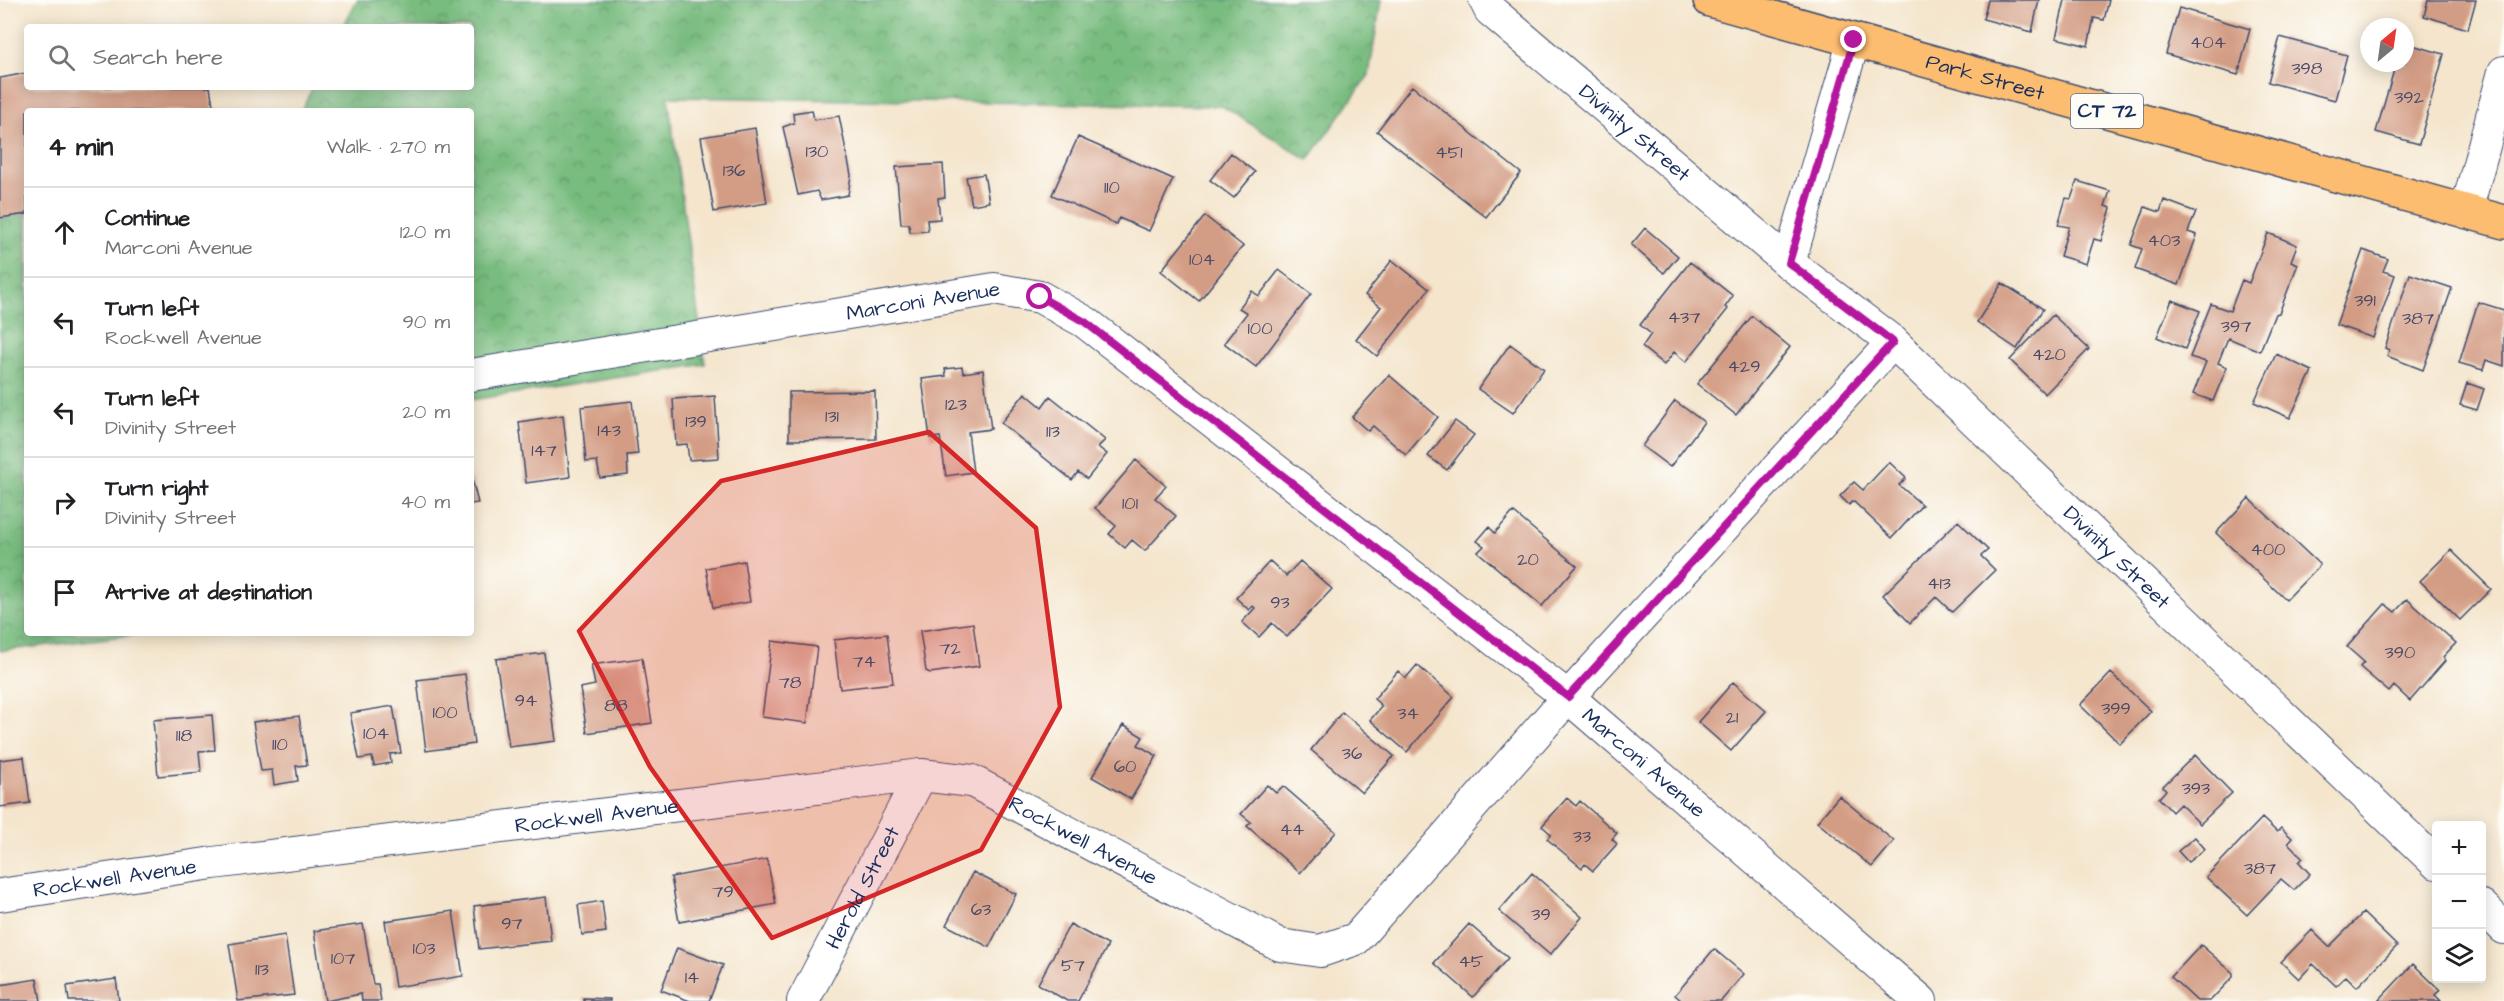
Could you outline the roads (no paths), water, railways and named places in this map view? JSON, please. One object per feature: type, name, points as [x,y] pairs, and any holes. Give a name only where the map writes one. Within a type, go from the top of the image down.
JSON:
[{"type":"highway","name":"Park Street","points":[[1710,0],[2504,222]]},
{"type":"street","name":"Divinity Street","points":[[1485,0],[1490,10],[1789,263],[1893,342],[2432,859]]},
{"type":"street","points":[[1789,263],[1854,40]]},
{"type":"street","points":[[2466,212],[2504,72]]},
{"type":"street","name":"Marconi Avenue","points":[[474,375],[994,289],[1040,297],[1085,322],[1568,697],[1921,1001]]},
{"type":"street","name":"Rockwell Avenue","points":[[0,895],[213,863],[921,775],[972,781],[1281,945],[1320,951],[1356,939],[1568,697],[1893,342]]},
{"type":"street","name":"Herold Street","points":[[803,1001],[921,775]]},
{"type":"street","points":[[2486,911],[2504,928]]}]
